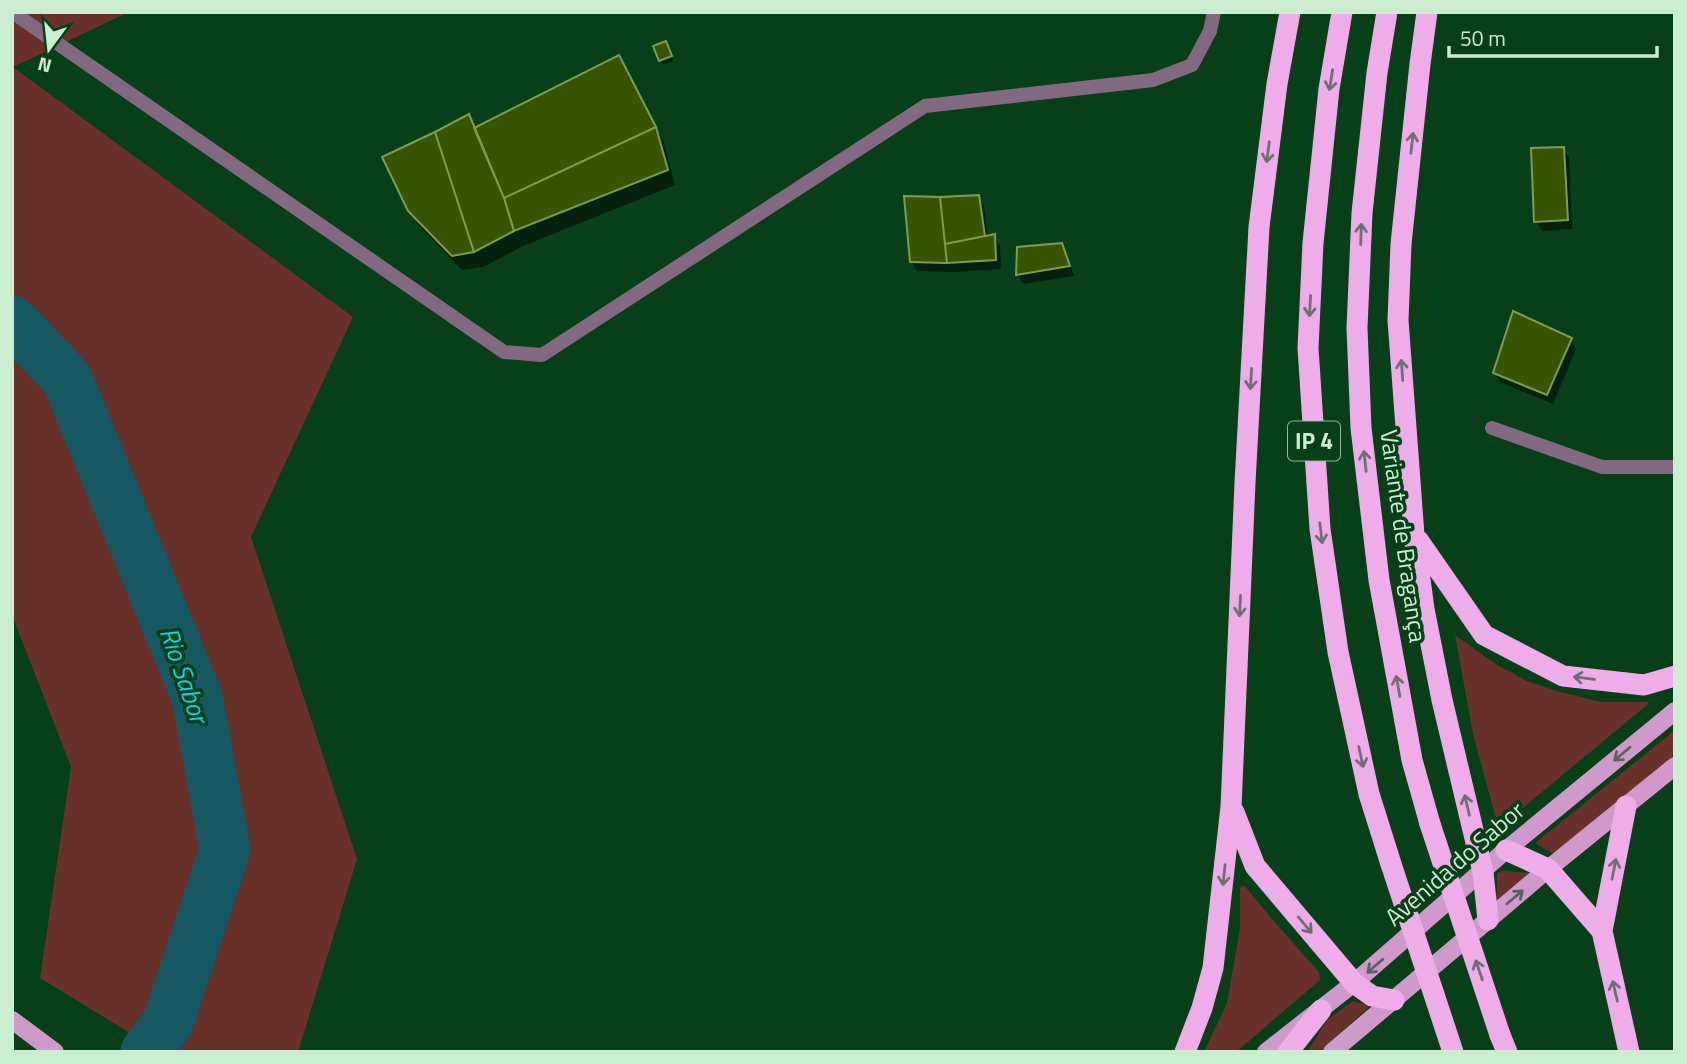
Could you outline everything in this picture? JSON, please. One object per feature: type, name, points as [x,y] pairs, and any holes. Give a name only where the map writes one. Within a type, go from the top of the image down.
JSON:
[{"type":"highway","points":[[1185,1052],[1202,1008],[1213,968],[1231,807],[1259,227],[1277,84],[1290,12]]},
{"type":"highway","name":"IP 4","points":[[1342,12],[1329,89],[1313,243],[1308,348],[1321,529],[1338,652],[1369,794],[1453,1052]]},
{"type":"highway","name":"Variante de Bragança","points":[[1387,12],[1377,73],[1362,213],[1357,328],[1361,428],[1379,580],[1412,760],[1430,824],[1504,1043]]},
{"type":"highway","points":[[1427,12],[1401,244],[1398,320],[1414,536],[1424,609],[1442,700],[1483,872],[1488,920]]},
{"type":"highway","points":[[1414,536],[1485,635],[1563,676],[1644,685],[1675,676]]},
{"type":"highway","points":[[1626,806],[1602,931],[1629,1052]]},
{"type":"highway","points":[[1231,807],[1255,866],[1354,983],[1373,996],[1394,1000]]},
{"type":"highway","points":[[1506,850],[1548,869],[1602,931]]},
{"type":"highway","points":[[1288,1052],[1321,1010]]},
{"type":"main road","name":"Avenida do Sabor","points":[[1266,1052],[1354,983],[1506,850],[1675,711]]},
{"type":"main road","points":[[1332,1052],[1548,869],[1675,766]]},
{"type":"main road","points":[[12,1020],[55,1052]]},
{"type":"street","points":[[12,12],[504,352],[542,355],[925,106],[1153,80],[1192,65],[1210,31],[1214,12]]},
{"type":"street","points":[[1492,428],[1602,467],[1675,467]]},
{"type":"shaded area","points":[[12,12],[129,12],[13,67],[353,317],[251,537],[357,859],[298,1052],[161,1052],[40,978],[71,767],[12,615]]},
{"type":"shaded area","points":[[1455,635],[1497,665],[1527,681],[1601,702],[1648,702],[1647,705],[1506,822],[1499,823],[1473,734]]},
{"type":"shaded area","points":[[1675,730],[1675,754],[1554,854],[1535,843]]},
{"type":"shaded area","points":[[1497,873],[1530,873],[1494,904]]},
{"type":"shaded area","points":[[1244,885],[1319,972],[1320,980],[1236,1052],[1204,1052],[1227,1003],[1240,928],[1240,887]]},
{"type":"shaded area","points":[[1353,1001],[1370,1006],[1319,1052],[1307,1052],[1327,1020]]},
{"type":"building","points":[[666,41],[672,56],[659,61],[653,46]]},
{"type":"building","points":[[619,55],[656,127],[504,198],[474,128]]},
{"type":"building","points":[[469,114],[504,198],[514,231],[474,252],[435,132]]},
{"type":"building","points":[[656,127],[668,170],[514,231],[504,198]]},
{"type":"building","points":[[435,132],[474,252],[452,256],[408,211],[382,157]]},
{"type":"building","points":[[1564,147],[1568,220],[1534,222],[1531,148]]},
{"type":"building","points":[[979,195],[985,236],[945,244],[940,197]]},
{"type":"building","points":[[904,196],[940,197],[947,263],[910,262]]},
{"type":"building","points":[[995,234],[996,260],[947,263],[945,244]]},
{"type":"building","points":[[1062,243],[1070,266],[1016,275],[1017,247]]},
{"type":"building","points":[[1513,311],[1572,338],[1547,395],[1493,373]]},
{"type":"waterway","name":"Rio Sabor","points":[[12,321],[67,379],[197,697],[225,850],[168,1022],[146,1052]]}]
